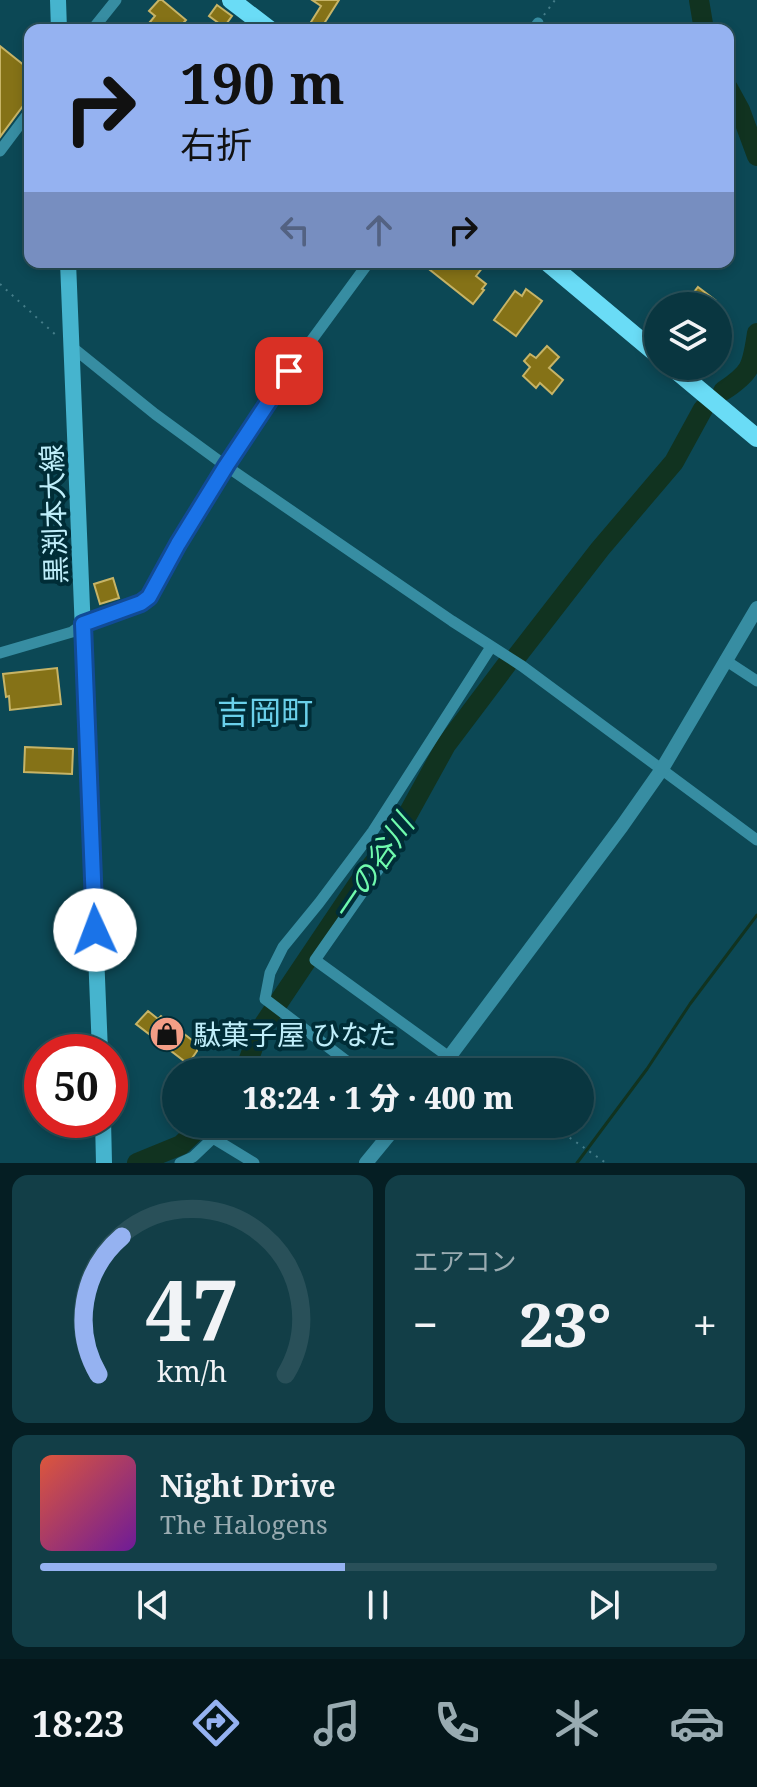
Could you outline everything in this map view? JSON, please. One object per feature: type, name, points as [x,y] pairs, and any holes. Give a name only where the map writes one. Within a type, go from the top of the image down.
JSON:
[{"type":"highway","points":[[231,0],[262,24]]},
{"type":"highway","points":[[554,268],[644,343]]},
{"type":"highway","points":[[688,380],[757,438]]},
{"type":"main road","points":[[58,0],[59,24]]},
{"type":"main road","name":"黒渕本大線","points":[[68,268],[99,1034]]},
{"type":"main road","points":[[103,1138],[104,1163]]},
{"type":"street","points":[[97,24],[116,0]]},
{"type":"street","points":[[0,151],[24,119]]},
{"type":"street","points":[[0,653],[72,632],[83,624],[141,603],[149,597],[226,466],[289,371],[365,268]]},
{"type":"street","points":[[72,347],[226,466],[522,666],[757,840]]},
{"type":"street","points":[[387,857],[315,960],[450,1056],[662,769],[757,608]]},
{"type":"street","points":[[343,1058],[265,999],[270,973],[283,947],[373,831],[491,647]]},
{"type":"street","points":[[725,660],[757,681]]},
{"type":"street","points":[[180,1163],[193,1157],[213,1138],[250,1162]]},
{"type":"street","points":[[366,1163],[387,1138]]},
{"type":"path","points":[[537,24],[555,0]]},
{"type":"path","points":[[0,284],[72,347]]},
{"type":"path","points":[[570,1138],[606,1163]]},
{"type":"building","points":[[162,0],[186,20],[182,24],[152,24],[150,22],[155,16],[149,11]]},
{"type":"building","points":[[312,0],[339,0],[324,24],[310,24],[321,6]]},
{"type":"building","points":[[217,5],[232,16],[226,24],[220,24],[209,16]]},
{"type":"building","points":[[0,46],[24,65],[24,105],[0,137]]},
{"type":"building","points":[[428,268],[482,268],[476,276],[486,284],[473,304]]},
{"type":"building","points":[[526,289],[542,301],[516,336],[494,320],[515,291],[522,296]]},
{"type":"building","points":[[547,346],[559,357],[549,368],[563,380],[552,394],[540,383],[536,388],[523,376],[530,367],[524,361],[530,354],[536,358]]},
{"type":"building","points":[[113,578],[119,598],[100,604],[94,584]]},
{"type":"building","points":[[57,668],[61,704],[10,710],[3,674]]},
{"type":"building","points":[[25,747],[73,749],[72,774],[24,772]]},
{"type":"building","name":"駄菓子屋 ひなた","points":[[148,1011],[158,1019],[161,1016],[197,1044],[197,1051],[192,1058],[180,1058],[136,1024]]},
{"type":"waterway","name":"一の谷川","points":[[699,0],[703,24]]},
{"type":"waterway","name":"一の谷川","points":[[734,99],[757,156]]},
{"type":"waterway","name":"一の谷川","points":[[723,391],[740,379],[749,367],[757,333]]},
{"type":"waterway","name":"一の谷川","points":[[517,656],[600,549],[674,462],[703,409]]},
{"type":"waterway","name":"一の谷川","points":[[249,1058],[258,1033],[362,878],[398,832],[446,745],[507,664]]},
{"type":"waterway","points":[[577,1163],[757,915]]},
{"type":"waterway","name":"一の谷川","points":[[137,1163],[181,1145],[188,1138]]},
{"type":"place","name":"駄菓子屋 ひなた","points":[[167,1034]]},
{"type":"district","name":"吉岡町","points":[[265,711]]},
{"type":"route","points":[[95,930],[83,624],[128,609],[149,597],[226,466],[289,371]]}]
